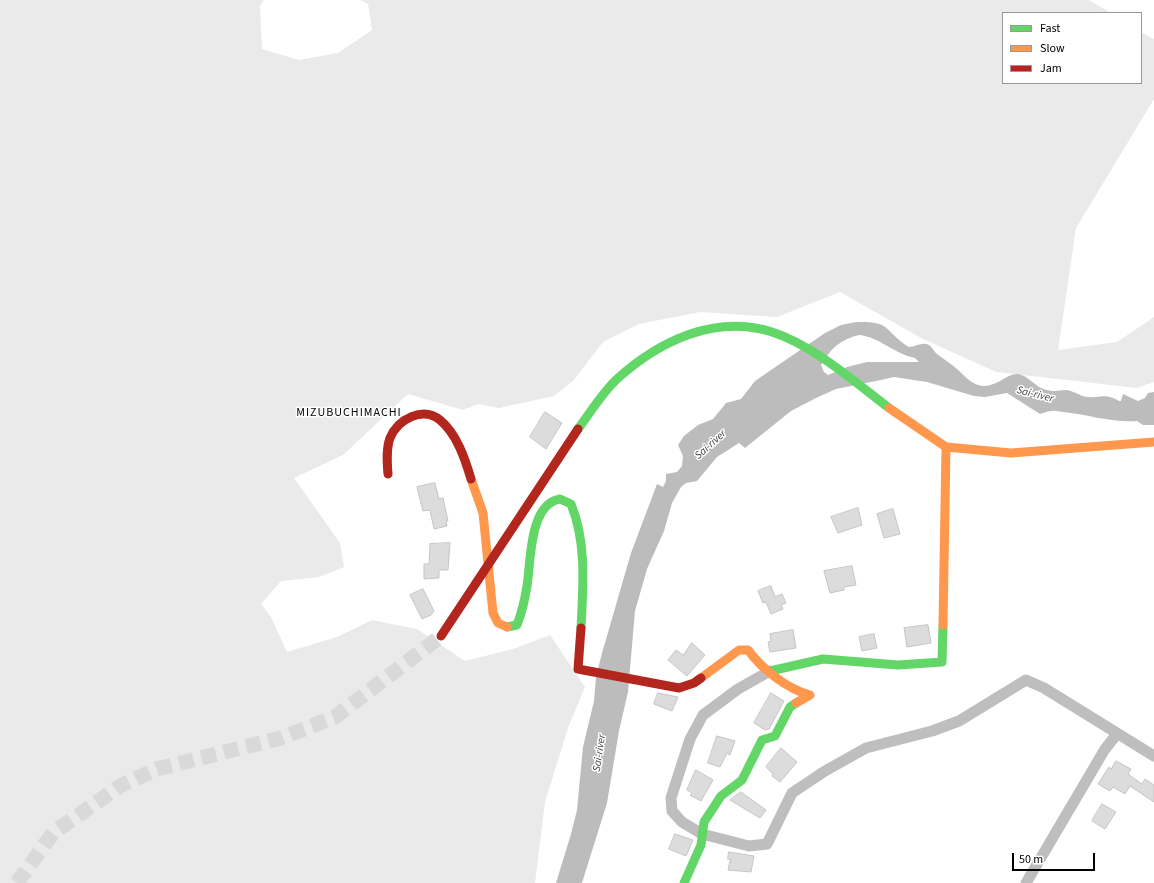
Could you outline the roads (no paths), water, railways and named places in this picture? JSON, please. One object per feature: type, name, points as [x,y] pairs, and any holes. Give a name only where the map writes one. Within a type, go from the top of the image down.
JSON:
[{"type":"street","points":[[442,636],[578,429],[616,380],[642,359],[672,340],[705,330],[735,325],[772,332],[807,348],[835,366],[904,420],[946,447],[1011,453],[1154,442]]},
{"type":"street","points":[[388,474],[387,443],[395,427],[408,418],[420,413],[432,415],[443,421],[455,437],[466,462],[483,512],[491,602],[495,620],[502,626],[512,627],[517,624],[524,609],[534,534],[539,515],[551,500],[564,498],[571,504],[578,517],[584,577],[578,669],[591,673],[653,682],[679,688],[694,683],[739,650],[748,650],[758,664],[799,692],[810,695],[790,707],[775,736],[762,740],[742,780],[721,796],[704,822],[701,844],[684,883]]},
{"type":"street","points":[[946,447],[942,662],[898,665],[823,659],[770,671],[738,689],[703,715],[690,739],[671,798],[672,811],[682,822],[702,834],[749,846],[767,844],[792,793],[825,771],[866,748],[932,731],[959,721],[1026,680],[1044,688],[1154,756]]},
{"type":"street","points":[[1026,883],[1105,749],[1117,734]]},
{"type":"water","name":"Sai-river","points":[[856,322],[876,323],[882,325],[909,347],[926,344],[974,384],[978,385],[990,385],[1014,374],[1018,374],[1026,377],[1043,389],[1052,391],[1067,390],[1087,397],[1107,396],[1121,401],[1123,394],[1138,401],[1145,398],[1148,393],[1154,392],[1154,425],[1143,425],[1137,421],[1110,420],[1056,411],[1049,411],[1040,414],[1007,393],[985,397],[974,396],[927,382],[894,377],[836,389],[816,398],[791,411],[745,448],[739,443],[717,457],[697,481],[686,483],[681,487],[672,503],[664,531],[647,569],[635,611],[628,692],[619,731],[607,803],[582,883],[556,883],[577,810],[583,747],[594,701],[596,677],[602,653],[631,553],[657,484],[663,487],[666,481],[666,474],[677,472],[682,466],[683,456],[678,445],[684,436],[698,425],[713,419],[726,403],[741,399],[755,381],[825,333],[841,325]],"holes":[[[859,335],[867,336],[900,353],[915,358],[919,362],[867,362],[847,367],[828,375],[824,372],[821,365],[828,354],[841,342]]]},
{"type":"tunnel","points":[[17,883],[53,833],[120,786],[157,769],[281,738],[335,717],[441,636]]},
{"type":"district","name":"MIZUBUCHIMACHI","points":[[349,413]]}]
